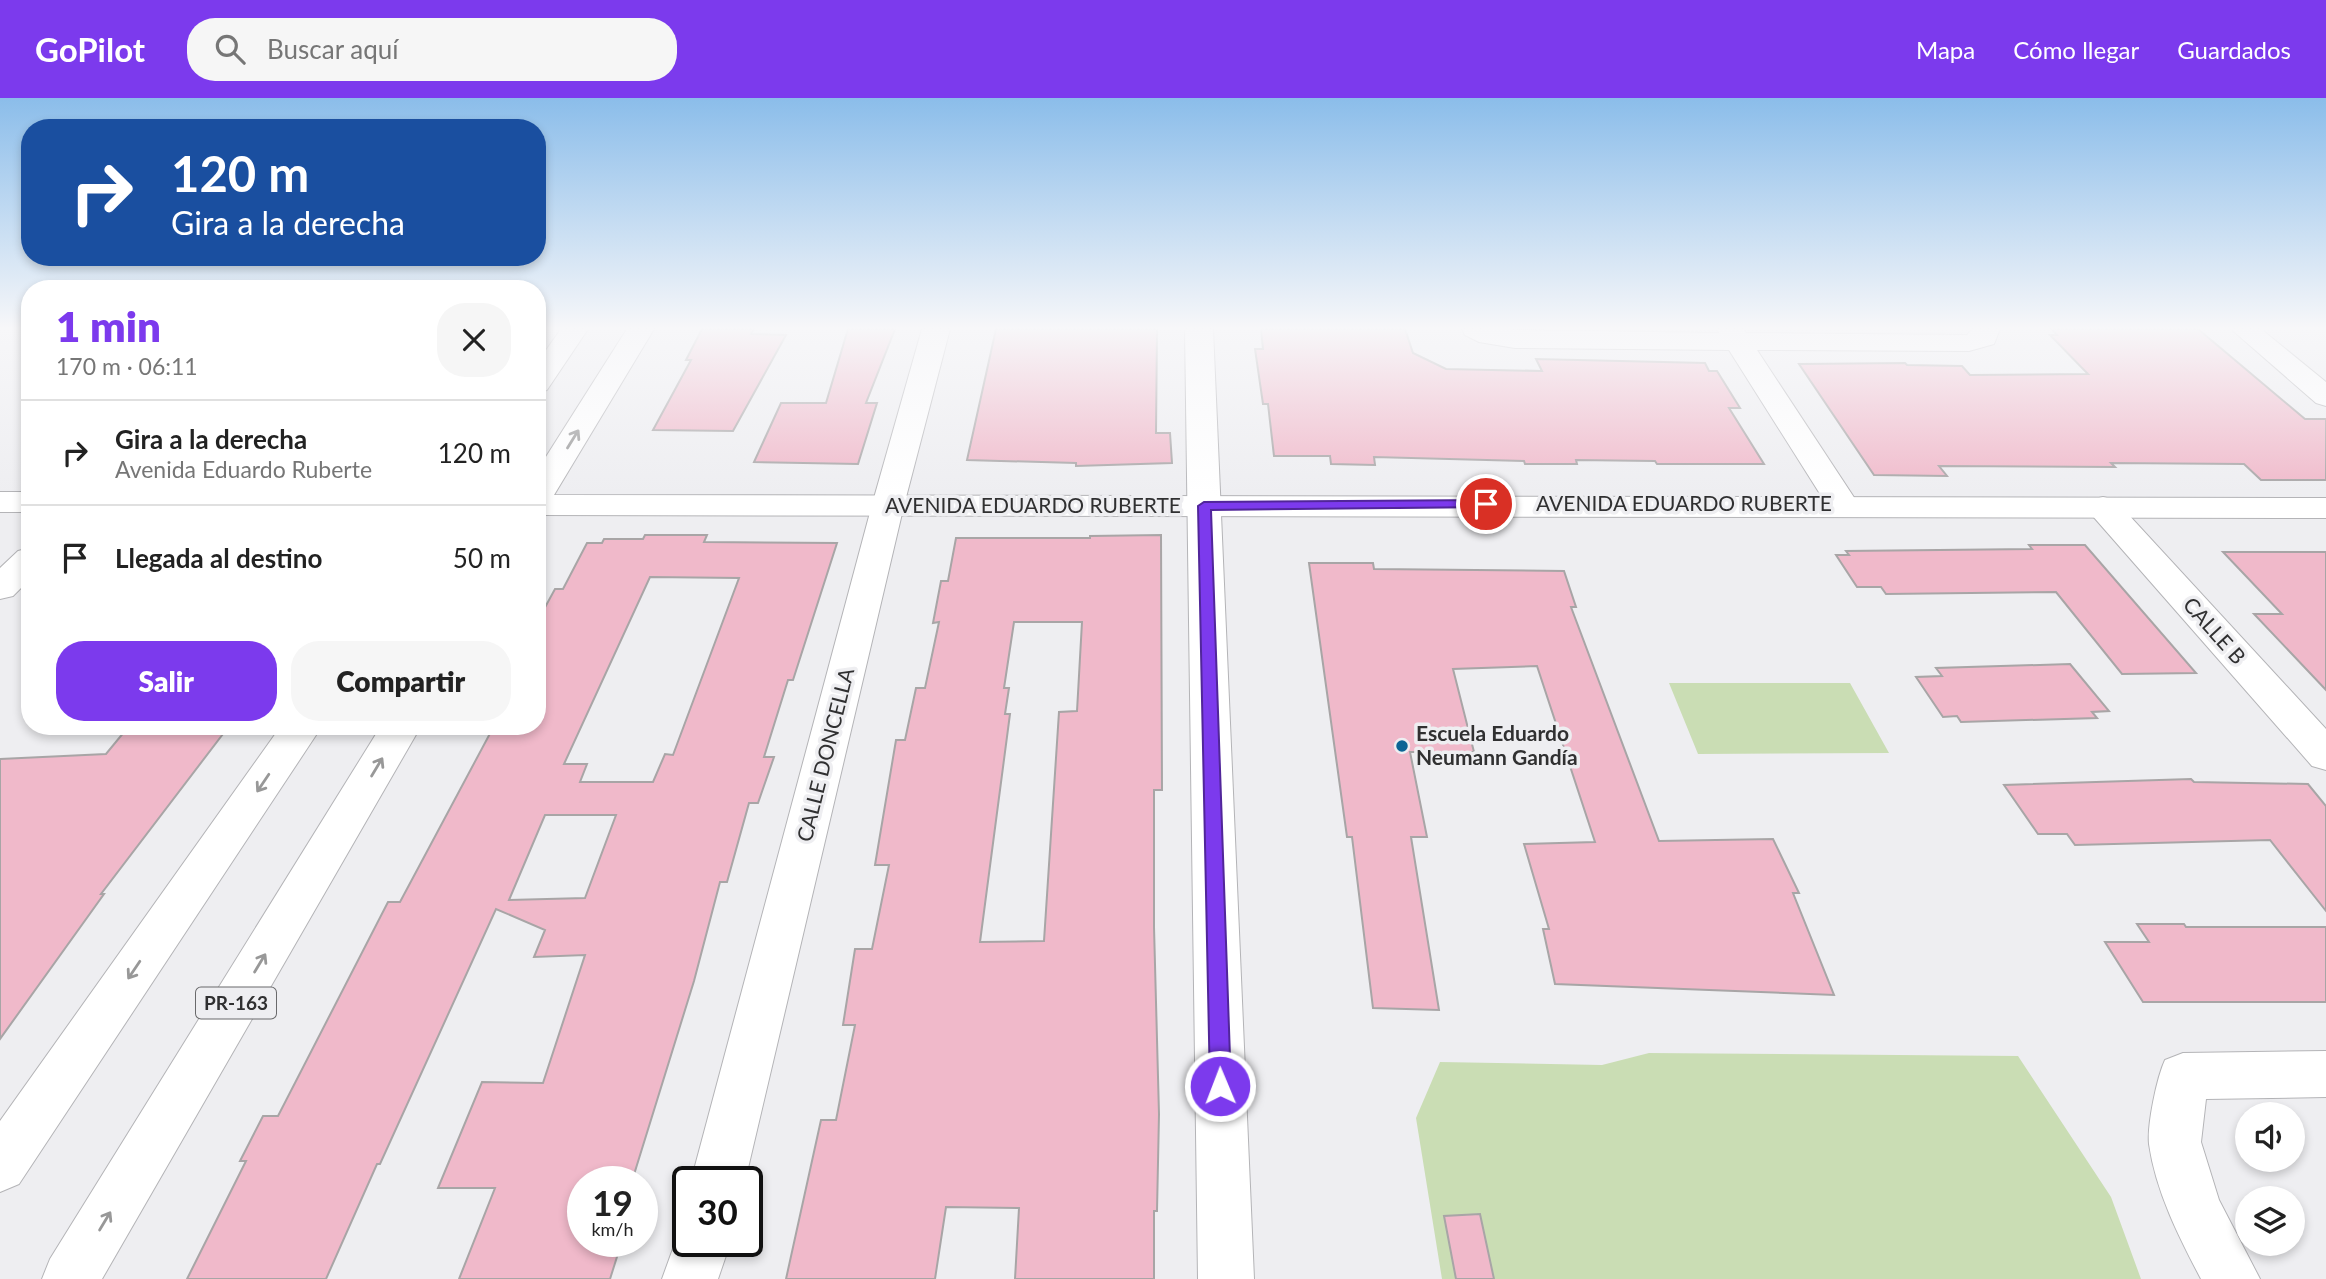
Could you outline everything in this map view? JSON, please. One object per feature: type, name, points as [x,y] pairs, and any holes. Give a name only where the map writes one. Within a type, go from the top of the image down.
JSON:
[{"type":"street","points":[[546,483],[607,384]]},
{"type":"street","name":"CALLE DONCELLA","points":[[722,1166],[888,505],[921,384]]},
{"type":"street","points":[[1201,384],[1226,1279]]},
{"type":"street","points":[[1765,384],[1843,505]]},
{"type":"street","points":[[2310,384],[2326,397]]},
{"type":"street","points":[[0,502],[21,502]]},
{"type":"street","name":"AVENIDA EDUARDO RUBERTE","points":[[546,505],[1843,505],[2326,509]]},
{"type":"street","name":"CALLE B","points":[[2103,507],[2326,755]]},
{"type":"street","points":[[0,587],[21,567]]},
{"type":"street","points":[[0,1166],[296,735]]},
{"type":"street","name":"PR-163","points":[[70,1279],[396,735]]},
{"type":"street","points":[[2232,1279],[2195,1211],[2175,1142],[2183,1076],[2326,1074]]},
{"type":"street","points":[[690,1279],[697,1257]]},
{"type":"green space","points":[[1669,683],[1850,683],[1889,753],[1698,754]]},
{"type":"green space","points":[[1649,1053],[2018,1056],[2111,1197],[2141,1279],[1442,1279],[1416,1118],[1440,1062],[1602,1065]]},
{"type":"building","points":[[678,384],[759,384],[733,431],[653,430]]},
{"type":"building","points":[[832,384],[873,384],[866,403],[877,403],[858,464],[754,462],[781,403],[826,403]]},
{"type":"building","points":[[984,384],[1156,384],[1156,433],[1170,433],[1172,463],[1076,466],[1076,463],[967,460]]},
{"type":"building","points":[[1260,384],[1725,384],[1740,408],[1729,408],[1764,464],[1657,464],[1655,461],[1576,460],[1577,464],[1525,464],[1524,461],[1374,457],[1375,465],[1331,464],[1330,456],[1274,456],[1268,404],[1263,404]]},
{"type":"building","points":[[1813,384],[2264,384],[2305,419],[2326,419],[2326,480],[2261,480],[2244,464],[2111,463],[2115,467],[1939,466],[1947,476],[1874,475]]},
{"type":"building","points":[[645,535],[707,535],[704,542],[837,543],[793,680],[788,680],[764,757],[774,757],[758,803],[749,803],[727,882],[720,882],[694,981],[637,1166],[567,1166],[567,1257],[617,1257],[610,1279],[459,1279],[495,1188],[438,1188],[482,1082],[543,1083],[585,955],[534,957],[545,930],[496,909],[326,1279],[187,1279],[246,1161],[240,1161],[263,1116],[278,1116],[388,902],[400,902],[489,735],[546,735],[546,606],[555,589],[563,589],[587,543],[602,543],[604,539],[643,539]],"holes":[[[650,577],[739,578],[673,755],[665,754],[653,782],[580,782],[587,764],[564,764]],[[545,815],[616,815],[585,898],[509,900]]]},
{"type":"building","points":[[1161,535],[1162,790],[1154,790],[1154,927],[1159,1114],[1154,1279],[1015,1279],[1019,1208],[946,1207],[935,1279],[786,1279],[821,1120],[836,1120],[855,1025],[843,1025],[855,949],[872,949],[889,865],[875,865],[896,740],[905,740],[916,688],[925,688],[939,622],[933,623],[941,581],[948,581],[956,538]],"holes":[[[1014,622],[1082,622],[1077,711],[1059,712],[1044,941],[980,942],[1010,714],[1005,714],[1009,688],[1004,688]]]},
{"type":"building","points":[[2029,545],[2085,545],[2196,673],[2122,674],[2056,592],[1886,594],[1881,587],[1857,587],[1836,555],[1849,555],[1846,551],[2032,549]]},
{"type":"building","points":[[2223,552],[2326,552],[2326,690],[2254,614],[2282,614]]},
{"type":"building","points":[[1309,563],[1373,563],[1374,569],[1564,571],[1576,607],[1571,607],[1659,841],[1773,839],[1799,893],[1793,893],[1834,995],[1555,984],[1543,929],[1549,929],[1524,844],[1595,842],[1537,666],[1453,669],[1474,752],[1410,752],[1427,837],[1411,837],[1439,1010],[1373,1008],[1352,837],[1347,837]]},
{"type":"building","points":[[2070,664],[2109,711],[2092,712],[2097,718],[1961,722],[1957,716],[1943,717],[1916,677],[1942,676],[1936,668]]},
{"type":"building","points":[[122,735],[222,735],[101,894],[104,894],[0,1039],[0,759],[106,754]]},
{"type":"building","points":[[2191,779],[2194,782],[2308,784],[2326,806],[2326,911],[2270,840],[2075,845],[2067,834],[2038,834],[2004,785]]},
{"type":"building","points":[[2137,924],[2184,924],[2186,927],[2326,927],[2326,1002],[2143,1002],[2105,942],[2149,942]]},
{"type":"building","points":[[1480,1214],[1494,1279],[1456,1279],[1444,1216]]},
{"type":"place","name":"Escuela Eduardo Neumann Gandía","points":[[1402,746]]},
{"type":"route","points":[[1220,1086],[1204,506],[1486,504]]}]
